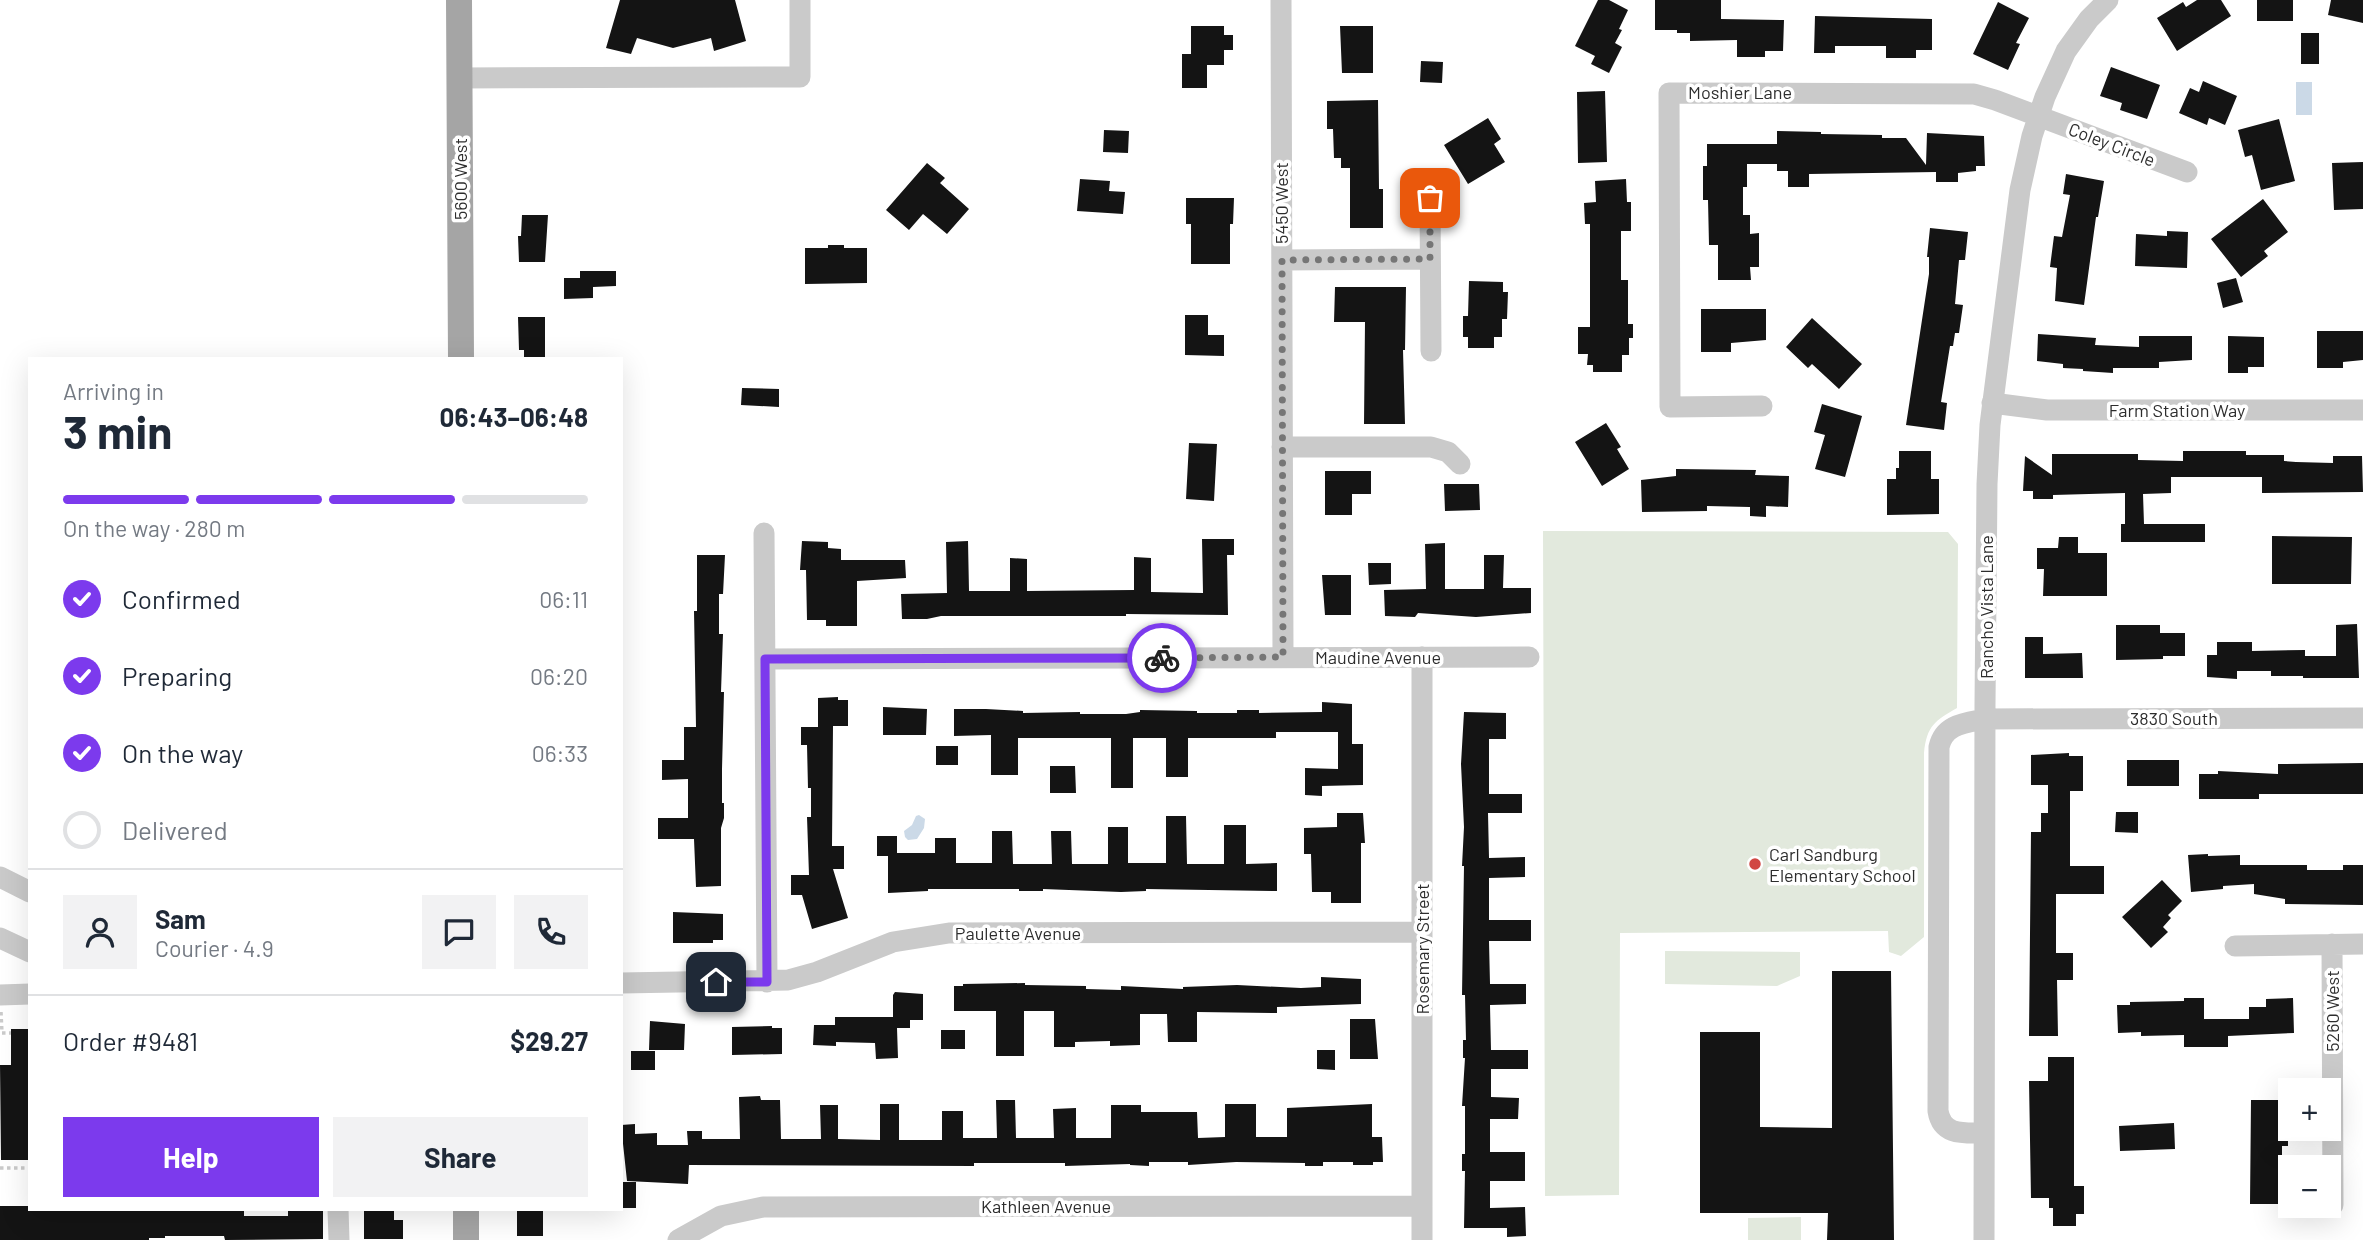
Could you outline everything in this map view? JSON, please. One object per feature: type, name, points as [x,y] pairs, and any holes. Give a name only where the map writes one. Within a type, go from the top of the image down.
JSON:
[{"type":"main road","name":"5600 West","points":[[459,0],[461,357]]},
{"type":"main road","points":[[466,1211],[466,1240]]},
{"type":"street","points":[[460,78],[800,77],[800,0]]},
{"type":"street","name":"5450 West","points":[[1281,0],[1283,657]]},
{"type":"street","name":"Rancho Vista Lane","points":[[1984,1240],[1987,474],[1992,403],[2020,190],[2038,116],[2066,51],[2089,19],[2108,0]]},
{"type":"street","name":"Moshier Lane","points":[[1762,405],[1670,407],[1670,93],[1963,93],[1984,96],[2038,116]]},
{"type":"street","name":"Coley Circle","points":[[2038,116],[2187,172]]},
{"type":"street","points":[[1430,198],[1431,351]]},
{"type":"street","points":[[1282,260],[1430,259]]},
{"type":"street","name":"Farm Station Way","points":[[1992,403],[2047,410],[2363,410]]},
{"type":"street","points":[[1282,447],[1431,447],[1448,452],[1460,464]]},
{"type":"street","points":[[764,533],[767,982]]},
{"type":"street","name":"Rosemary Street","points":[[1422,657],[1423,1240]]},
{"type":"street","name":"Maudine Avenue","points":[[765,659],[1529,657]]},
{"type":"street","name":"3830 South","points":[[1984,1133],[1954,1132],[1944,1126],[1938,1116],[1939,747],[1944,733],[1951,728],[1985,719],[2363,718]]},
{"type":"street","points":[[0,877],[28,891]]},
{"type":"street","name":"Paulette Avenue","points":[[623,983],[767,982],[807,976],[892,942],[942,933],[1422,932]]},
{"type":"street","points":[[2,940],[28,951]]},
{"type":"street","name":"5260 West","points":[[2332,944],[2333,1155]]},
{"type":"street","points":[[2235,946],[2363,944]]},
{"type":"street","points":[[1,1002],[28,995]]},
{"type":"street","name":"Kathleen Avenue","points":[[678,1240],[721,1216],[778,1206],[1422,1206]]},
{"type":"street","points":[[338,1211],[339,1240]]},
{"type":"path","points":[[1,1002],[1,1033],[11,1033]]},
{"type":"path","points":[[0,1168],[28,1168]]},
{"type":"shaded area","points":[[1543,531],[1948,532],[1958,544],[1957,708],[1933,725],[1927,736],[1924,753],[1924,937],[1901,956],[1889,952],[1888,931],[1620,933],[1619,1195],[1545,1196]]},
{"type":"shaded area","points":[[1665,951],[1800,952],[1800,976],[1777,986],[1665,984]]},
{"type":"shaded area","points":[[1801,1217],[1801,1240],[1748,1240],[1748,1218]]},
{"type":"water","points":[[2296,82],[2312,82],[2312,115],[2296,115]]},
{"type":"water","points":[[919,815],[925,819],[924,828],[917,839],[908,840],[904,831]]},
{"type":"building","points":[[620,0],[735,0],[746,41],[714,51],[711,38],[673,48],[637,38],[631,54],[606,48]]},
{"type":"building","points":[[1598,0],[1609,0],[1628,10],[1615,43],[1622,47],[1609,73],[1591,64],[1595,56],[1575,46]]},
{"type":"building","points":[[1655,0],[1721,0],[1721,19],[1784,20],[1783,51],[1765,51],[1765,57],[1737,57],[1737,40],[1690,41],[1690,33],[1655,30]]},
{"type":"building","points":[[2197,0],[2221,0],[2231,16],[2177,51],[2157,18],[2183,2],[2186,7]]},
{"type":"building","points":[[2257,0],[2293,0],[2293,21],[2257,21]]},
{"type":"building","points":[[2331,0],[2363,0],[2363,23],[2328,15]]},
{"type":"building","points":[[1998,2],[2029,18],[2016,43],[2020,44],[2008,70],[1973,54]]},
{"type":"building","points":[[1815,16],[1932,19],[1932,50],[1916,50],[1916,58],[1886,58],[1886,46],[1835,46],[1835,53],[1814,53]]},
{"type":"building","points":[[1191,26],[1224,26],[1224,35],[1233,35],[1233,50],[1224,50],[1224,65],[1207,65],[1207,88],[1182,88],[1182,54],[1191,54]]},
{"type":"building","points":[[1340,26],[1373,26],[1373,73],[1342,73]]},
{"type":"building","points":[[2301,33],[2319,33],[2319,64],[2301,64]]},
{"type":"building","points":[[1421,61],[1443,62],[1442,83],[1420,82]]},
{"type":"building","points":[[2111,67],[2160,85],[2147,119],[2120,110],[2122,103],[2100,96]]},
{"type":"building","points":[[2203,81],[2237,96],[2225,125],[2209,118],[2207,125],[2179,113],[2190,88],[2199,92]]},
{"type":"building","points":[[1605,91],[1607,162],[1578,163],[1577,92]]},
{"type":"building","points":[[1378,100],[1379,189],[1383,189],[1383,228],[1350,228],[1350,168],[1341,168],[1341,158],[1334,158],[1333,129],[1327,129],[1327,101]]},
{"type":"building","points":[[1488,118],[1501,139],[1494,144],[1505,162],[1468,184],[1444,145]]},
{"type":"building","points":[[2279,119],[2295,181],[2261,190],[2252,155],[2245,157],[2238,130]]},
{"type":"building","points":[[1104,130],[1129,131],[1128,153],[1103,152]]},
{"type":"building","points":[[1777,131],[1906,138],[1926,165],[1927,133],[1984,136],[1985,166],[1976,166],[1976,171],[1958,173],[1958,182],[1936,182],[1936,172],[1809,174],[1809,187],[1788,187],[1788,171],[1777,171],[1777,164],[1747,164],[1747,187],[1743,187],[1743,215],[1750,215],[1750,234],[1759,233],[1759,267],[1750,267],[1751,280],[1718,280],[1718,245],[1709,245],[1708,200],[1703,200],[1703,166],[1707,166],[1707,144],[1777,144]]},
{"type":"building","points":[[2363,162],[2363,209],[2334,210],[2332,163]]},
{"type":"building","points":[[927,163],[945,178],[940,183],[969,209],[947,234],[923,214],[909,230],[886,210]]},
{"type":"building","points":[[2066,174],[2104,181],[2096,217],[2084,305],[2055,301],[2057,268],[2050,267],[2054,236],[2062,237],[2070,195],[2063,194]]},
{"type":"building","points":[[1080,179],[1110,181],[1109,191],[1125,192],[1123,214],[1077,211]]},
{"type":"building","points":[[1626,179],[1627,202],[1631,202],[1631,231],[1621,231],[1621,280],[1628,280],[1628,324],[1633,324],[1633,338],[1629,338],[1629,355],[1622,355],[1622,372],[1593,372],[1593,365],[1587,365],[1588,354],[1578,354],[1578,327],[1590,327],[1590,224],[1585,224],[1584,203],[1596,202],[1595,181]]},
{"type":"building","points":[[1186,198],[1234,198],[1233,224],[1230,224],[1230,264],[1191,264],[1191,224],[1186,224]]},
{"type":"building","points":[[2263,199],[2288,232],[2264,251],[2268,256],[2241,277],[2211,239]]},
{"type":"building","points":[[522,215],[548,215],[545,262],[519,262],[518,236],[521,236]]},
{"type":"building","points":[[1930,228],[1968,232],[1965,260],[1959,260],[1955,304],[1963,305],[1959,333],[1955,333],[1953,346],[1950,346],[1941,402],[1947,403],[1944,430],[1906,425],[1929,274],[1927,257]]},
{"type":"building","points":[[2167,231],[2188,232],[2187,268],[2135,266],[2136,234],[2167,236]]},
{"type":"building","points":[[828,245],[867,248],[867,283],[805,284],[805,248],[828,248]]},
{"type":"building","points":[[580,271],[616,271],[616,286],[593,287],[593,298],[564,299],[564,278],[580,278]]},
{"type":"building","points":[[2236,278],[2243,302],[2223,308],[2217,283]]},
{"type":"building","points":[[1469,281],[1503,282],[1503,292],[1508,292],[1507,319],[1502,319],[1502,337],[1494,337],[1494,348],[1468,348],[1468,337],[1463,337],[1463,316],[1468,316]]},
{"type":"building","points":[[1335,287],[1406,287],[1403,350],[1405,424],[1364,424],[1365,322],[1334,322]]},
{"type":"building","points":[[1701,309],[1766,309],[1766,340],[1731,343],[1731,352],[1701,352]]},
{"type":"building","points":[[1185,315],[1208,315],[1208,335],[1224,335],[1224,356],[1185,355]]},
{"type":"building","points":[[518,317],[545,317],[545,357],[524,357],[524,350],[519,350]]},
{"type":"building","points":[[1812,318],[1862,364],[1839,389],[1812,364],[1808,368],[1786,347]]},
{"type":"building","points":[[2317,331],[2363,331],[2363,360],[2343,362],[2343,368],[2317,368]]},
{"type":"building","points":[[2038,334],[2096,338],[2095,345],[2139,347],[2139,336],[2192,336],[2192,360],[2159,362],[2159,368],[2113,368],[2113,373],[2063,368],[2063,364],[2037,361]]},
{"type":"building","points":[[2228,336],[2264,337],[2264,367],[2248,367],[2248,373],[2228,373]]},
{"type":"building","points":[[742,388],[779,389],[779,407],[741,405]]},
{"type":"building","points":[[1822,404],[1862,416],[1845,477],[1815,469],[1825,435],[1814,432]]},
{"type":"building","points":[[1606,423],[1621,447],[1617,449],[1629,469],[1602,486],[1575,442]]},
{"type":"building","points":[[1189,443],[1217,444],[1214,501],[1186,499]]},
{"type":"building","points":[[1899,451],[1931,451],[1931,479],[1939,479],[1939,514],[1887,515],[1887,479],[1896,479]]},
{"type":"building","points":[[2183,451],[2246,451],[2246,455],[2284,455],[2284,461],[2296,462],[2333,463],[2333,456],[2362,456],[2363,492],[2262,493],[2262,477],[2171,477],[2171,493],[2143,494],[2144,524],[2205,524],[2205,542],[2121,542],[2121,524],[2125,524],[2125,493],[2053,495],[2053,499],[2033,499],[2033,491],[2023,491],[2025,456],[2052,475],[2052,454],[2138,454],[2138,460],[2183,461]]},
{"type":"building","points":[[1676,469],[1756,470],[1755,475],[1789,476],[1788,507],[1766,506],[1766,517],[1750,516],[1750,507],[1707,506],[1707,511],[1642,512],[1641,480],[1676,476]]},
{"type":"building","points":[[1325,471],[1371,471],[1371,494],[1352,494],[1352,515],[1325,515]]},
{"type":"building","points":[[1444,484],[1479,484],[1480,510],[1445,511]]},
{"type":"building","points":[[2272,536],[2352,537],[2351,584],[2272,584]]},
{"type":"building","points":[[2059,537],[2078,537],[2078,553],[2107,553],[2107,596],[2043,596],[2044,569],[2037,569],[2037,548],[2058,548]]},
{"type":"building","points":[[1202,539],[1234,539],[1234,555],[1227,555],[1228,615],[941,616],[902,619],[901,594],[947,593],[946,542],[968,541],[969,591],[1010,591],[1010,558],[1027,559],[1027,591],[1134,590],[1134,557],[1151,558],[1151,592],[1203,593]]},
{"type":"building","points":[[802,541],[828,542],[828,548],[841,549],[841,560],[905,560],[906,578],[857,581],[857,626],[826,626],[826,620],[807,620],[806,570],[800,570]]},
{"type":"building","points":[[1445,543],[1445,589],[1484,589],[1484,555],[1504,555],[1503,588],[1531,588],[1531,613],[1476,617],[1418,613],[1415,617],[1385,616],[1384,590],[1426,589],[1425,544]]},
{"type":"building","points":[[697,555],[725,555],[723,594],[719,594],[719,634],[723,634],[721,692],[724,692],[721,886],[696,887],[694,839],[658,839],[658,818],[688,818],[688,779],[662,780],[662,760],[684,760],[684,727],[696,727],[694,611],[697,611]]},
{"type":"building","points":[[1368,563],[1391,563],[1391,584],[1369,585]]},
{"type":"building","points":[[1322,575],[1351,575],[1351,615],[1325,615]]},
{"type":"building","points":[[2357,624],[2359,678],[2271,676],[2271,671],[2237,671],[2237,679],[2207,677],[2207,655],[2217,655],[2217,642],[2252,642],[2252,651],[2305,650],[2305,656],[2336,656],[2336,625]]},
{"type":"building","points":[[2116,625],[2160,625],[2160,633],[2185,633],[2185,656],[2116,660]]},
{"type":"building","points":[[2025,637],[2043,637],[2043,654],[2082,653],[2083,678],[2025,678]]},
{"type":"building","points":[[838,697],[838,700],[848,700],[848,726],[833,726],[832,846],[844,846],[844,869],[833,869],[848,918],[812,929],[802,895],[791,895],[791,875],[809,875],[807,817],[811,817],[811,788],[808,788],[807,745],[801,745],[801,727],[818,727],[818,698]]},
{"type":"building","points":[[1322,702],[1352,704],[1352,744],[1363,744],[1363,785],[1322,786],[1322,796],[1305,795],[1305,768],[1338,769],[1338,732],[1276,732],[1276,738],[1188,738],[1188,777],[1166,777],[1166,738],[1133,738],[1133,788],[1111,788],[1111,738],[1018,738],[1018,775],[991,775],[991,735],[954,736],[954,709],[1080,714],[1126,714],[1140,710],[1197,713],[1237,713],[1237,710],[1259,710],[1259,713],[1322,712]]},
{"type":"building","points":[[883,707],[927,709],[926,735],[883,735]]},
{"type":"building","points":[[1464,712],[1506,713],[1506,739],[1489,739],[1489,794],[1522,794],[1522,813],[1488,813],[1489,858],[1525,857],[1525,877],[1489,878],[1489,920],[1531,920],[1531,941],[1489,941],[1490,984],[1526,984],[1526,1004],[1490,1005],[1491,1050],[1528,1050],[1528,1069],[1491,1069],[1491,1097],[1519,1098],[1518,1119],[1490,1119],[1490,1152],[1525,1152],[1525,1181],[1490,1181],[1490,1208],[1525,1207],[1526,1236],[1507,1237],[1507,1228],[1464,1228],[1465,1171],[1462,1171],[1462,1154],[1465,1154],[1465,1106],[1462,1106],[1465,1058],[1463,1040],[1466,1040],[1465,995],[1462,995],[1464,827],[1461,764]]},
{"type":"building","points":[[936,746],[958,746],[958,765],[936,765]]},
{"type":"building","points":[[2069,753],[2069,756],[2083,756],[2083,791],[2070,791],[2070,866],[2104,866],[2104,894],[2056,894],[2056,953],[2073,953],[2073,980],[2057,980],[2058,1036],[2029,1036],[2031,832],[2041,832],[2041,813],[2048,813],[2048,785],[2031,785],[2031,755]]},
{"type":"building","points":[[2127,760],[2179,760],[2179,786],[2127,786]]},
{"type":"building","points":[[2363,763],[2363,794],[2259,794],[2259,799],[2199,799],[2199,774],[2218,774],[2218,771],[2278,774],[2278,764]]},
{"type":"building","points":[[1050,766],[1075,766],[1076,793],[1050,793]]},
{"type":"building","points":[[2116,812],[2138,812],[2138,833],[2115,832]]},
{"type":"building","points":[[1337,813],[1363,813],[1365,843],[1361,843],[1361,903],[1331,903],[1331,892],[1312,892],[1311,854],[1304,854],[1304,828],[1337,827]]},
{"type":"building","points":[[1166,816],[1186,816],[1187,864],[1224,864],[1224,825],[1246,825],[1246,864],[1277,863],[1277,891],[928,889],[888,893],[888,856],[877,856],[877,836],[897,836],[897,853],[935,853],[935,838],[956,838],[956,863],[992,863],[992,831],[1012,831],[1013,864],[1052,864],[1051,831],[1071,831],[1072,864],[1108,864],[1108,827],[1128,827],[1128,863],[1166,863]]},
{"type":"building","points":[[2188,855],[2240,855],[2240,865],[2307,865],[2307,870],[2343,870],[2343,865],[2363,865],[2363,905],[2285,904],[2285,899],[2254,894],[2254,884],[2191,892]]},
{"type":"building","points":[[2162,880],[2182,901],[2168,915],[2171,918],[2163,927],[2168,932],[2151,948],[2122,917]]},
{"type":"building","points":[[673,912],[723,914],[723,940],[713,940],[713,943],[673,943]]},
{"type":"building","points":[[1832,971],[1891,971],[1894,1240],[1827,1240],[1828,1213],[1700,1213],[1700,1032],[1760,1032],[1760,1127],[1832,1128]]},
{"type":"building","points":[[1321,977],[1361,979],[1361,1004],[1277,1007],[1277,1013],[1197,1012],[1197,1042],[1168,1042],[1167,1014],[1140,1014],[1140,1045],[1110,1046],[1110,1041],[1075,1042],[1075,1047],[1054,1047],[1054,1011],[1024,1011],[1024,1056],[996,1056],[996,1011],[954,1011],[954,986],[963,984],[1025,983],[1121,990],[1121,986],[1183,989],[1237,985],[1301,988],[1321,987]]},
{"type":"building","points":[[895,992],[923,994],[923,1020],[910,1020],[910,1028],[897,1028],[898,1058],[876,1059],[875,1043],[836,1042],[836,1046],[813,1045],[814,1025],[835,1025],[835,1017],[893,1017]]},
{"type":"building","points":[[2184,998],[2204,998],[2204,1019],[2249,1019],[2249,1007],[2266,1007],[2266,999],[2293,998],[2294,1033],[2228,1036],[2228,1047],[2184,1047],[2184,1035],[2141,1036],[2141,1032],[2118,1033],[2117,1005],[2130,1005],[2130,1002],[2184,1001]]},
{"type":"building","points":[[1350,1019],[1375,1019],[1378,1059],[1350,1059]]},
{"type":"building","points":[[650,1021],[685,1024],[684,1050],[649,1050]]},
{"type":"building","points":[[732,1027],[782,1028],[782,1054],[732,1055]]},
{"type":"building","points":[[11,1029],[28,1029],[28,1160],[1,1160],[0,1065],[11,1065]]},
{"type":"building","points":[[941,1030],[965,1030],[965,1049],[941,1049]]},
{"type":"building","points":[[1317,1050],[1335,1050],[1335,1070],[1317,1069]]},
{"type":"building","points":[[631,1051],[655,1051],[655,1070],[631,1070]]},
{"type":"building","points":[[2048,1057],[2074,1057],[2074,1186],[2084,1186],[2084,1214],[2076,1214],[2076,1226],[2053,1226],[2053,1208],[2049,1208],[2049,1198],[2031,1198],[2029,1081],[2048,1081]]},
{"type":"building","points":[[760,1096],[761,1100],[780,1100],[781,1139],[821,1139],[820,1105],[838,1105],[838,1139],[880,1140],[880,1104],[899,1104],[899,1140],[942,1140],[942,1111],[963,1111],[963,1138],[997,1138],[996,1100],[1015,1100],[1016,1138],[1054,1138],[1053,1109],[1076,1108],[1076,1138],[1111,1138],[1111,1105],[1141,1105],[1141,1112],[1197,1112],[1198,1138],[1225,1137],[1225,1104],[1256,1104],[1256,1137],[1287,1137],[1287,1108],[1372,1104],[1372,1137],[1382,1137],[1383,1162],[1353,1165],[1353,1162],[1323,1162],[1323,1166],[1305,1166],[1305,1163],[1236,1162],[1188,1165],[1188,1162],[1149,1162],[1149,1166],[1065,1166],[1065,1163],[974,1163],[974,1166],[689,1165],[688,1184],[627,1181],[623,1125],[635,1124],[635,1134],[657,1133],[657,1145],[688,1145],[687,1131],[702,1131],[702,1139],[740,1139],[739,1097]]},
{"type":"building","points":[[2251,1100],[2278,1100],[2278,1141],[2288,1141],[2288,1146],[2282,1146],[2282,1155],[2278,1155],[2278,1204],[2250,1204]]},
{"type":"building","points":[[2174,1123],[2175,1149],[2120,1151],[2119,1126]]},
{"type":"building","points":[[623,1182],[636,1182],[636,1208],[623,1208]]},
{"type":"building","points":[[0,1206],[28,1206],[28,1211],[244,1211],[244,1216],[288,1216],[288,1211],[323,1211],[323,1239],[225,1240],[224,1236],[165,1236],[149,1240],[0,1240]]},
{"type":"building","points":[[364,1211],[394,1211],[394,1220],[403,1220],[403,1239],[364,1239]]},
{"type":"building","points":[[517,1211],[543,1211],[543,1236],[517,1236]]},
{"type":"way so far","points":[[1162,658],[1283,657],[1282,260],[1430,259],[1430,198]]},
{"type":"place","name":"Carl Sandburg Elementary School","points":[[1755,864]]},
{"type":"route","points":[[716,982],[767,982],[765,659],[1162,658]]}]
